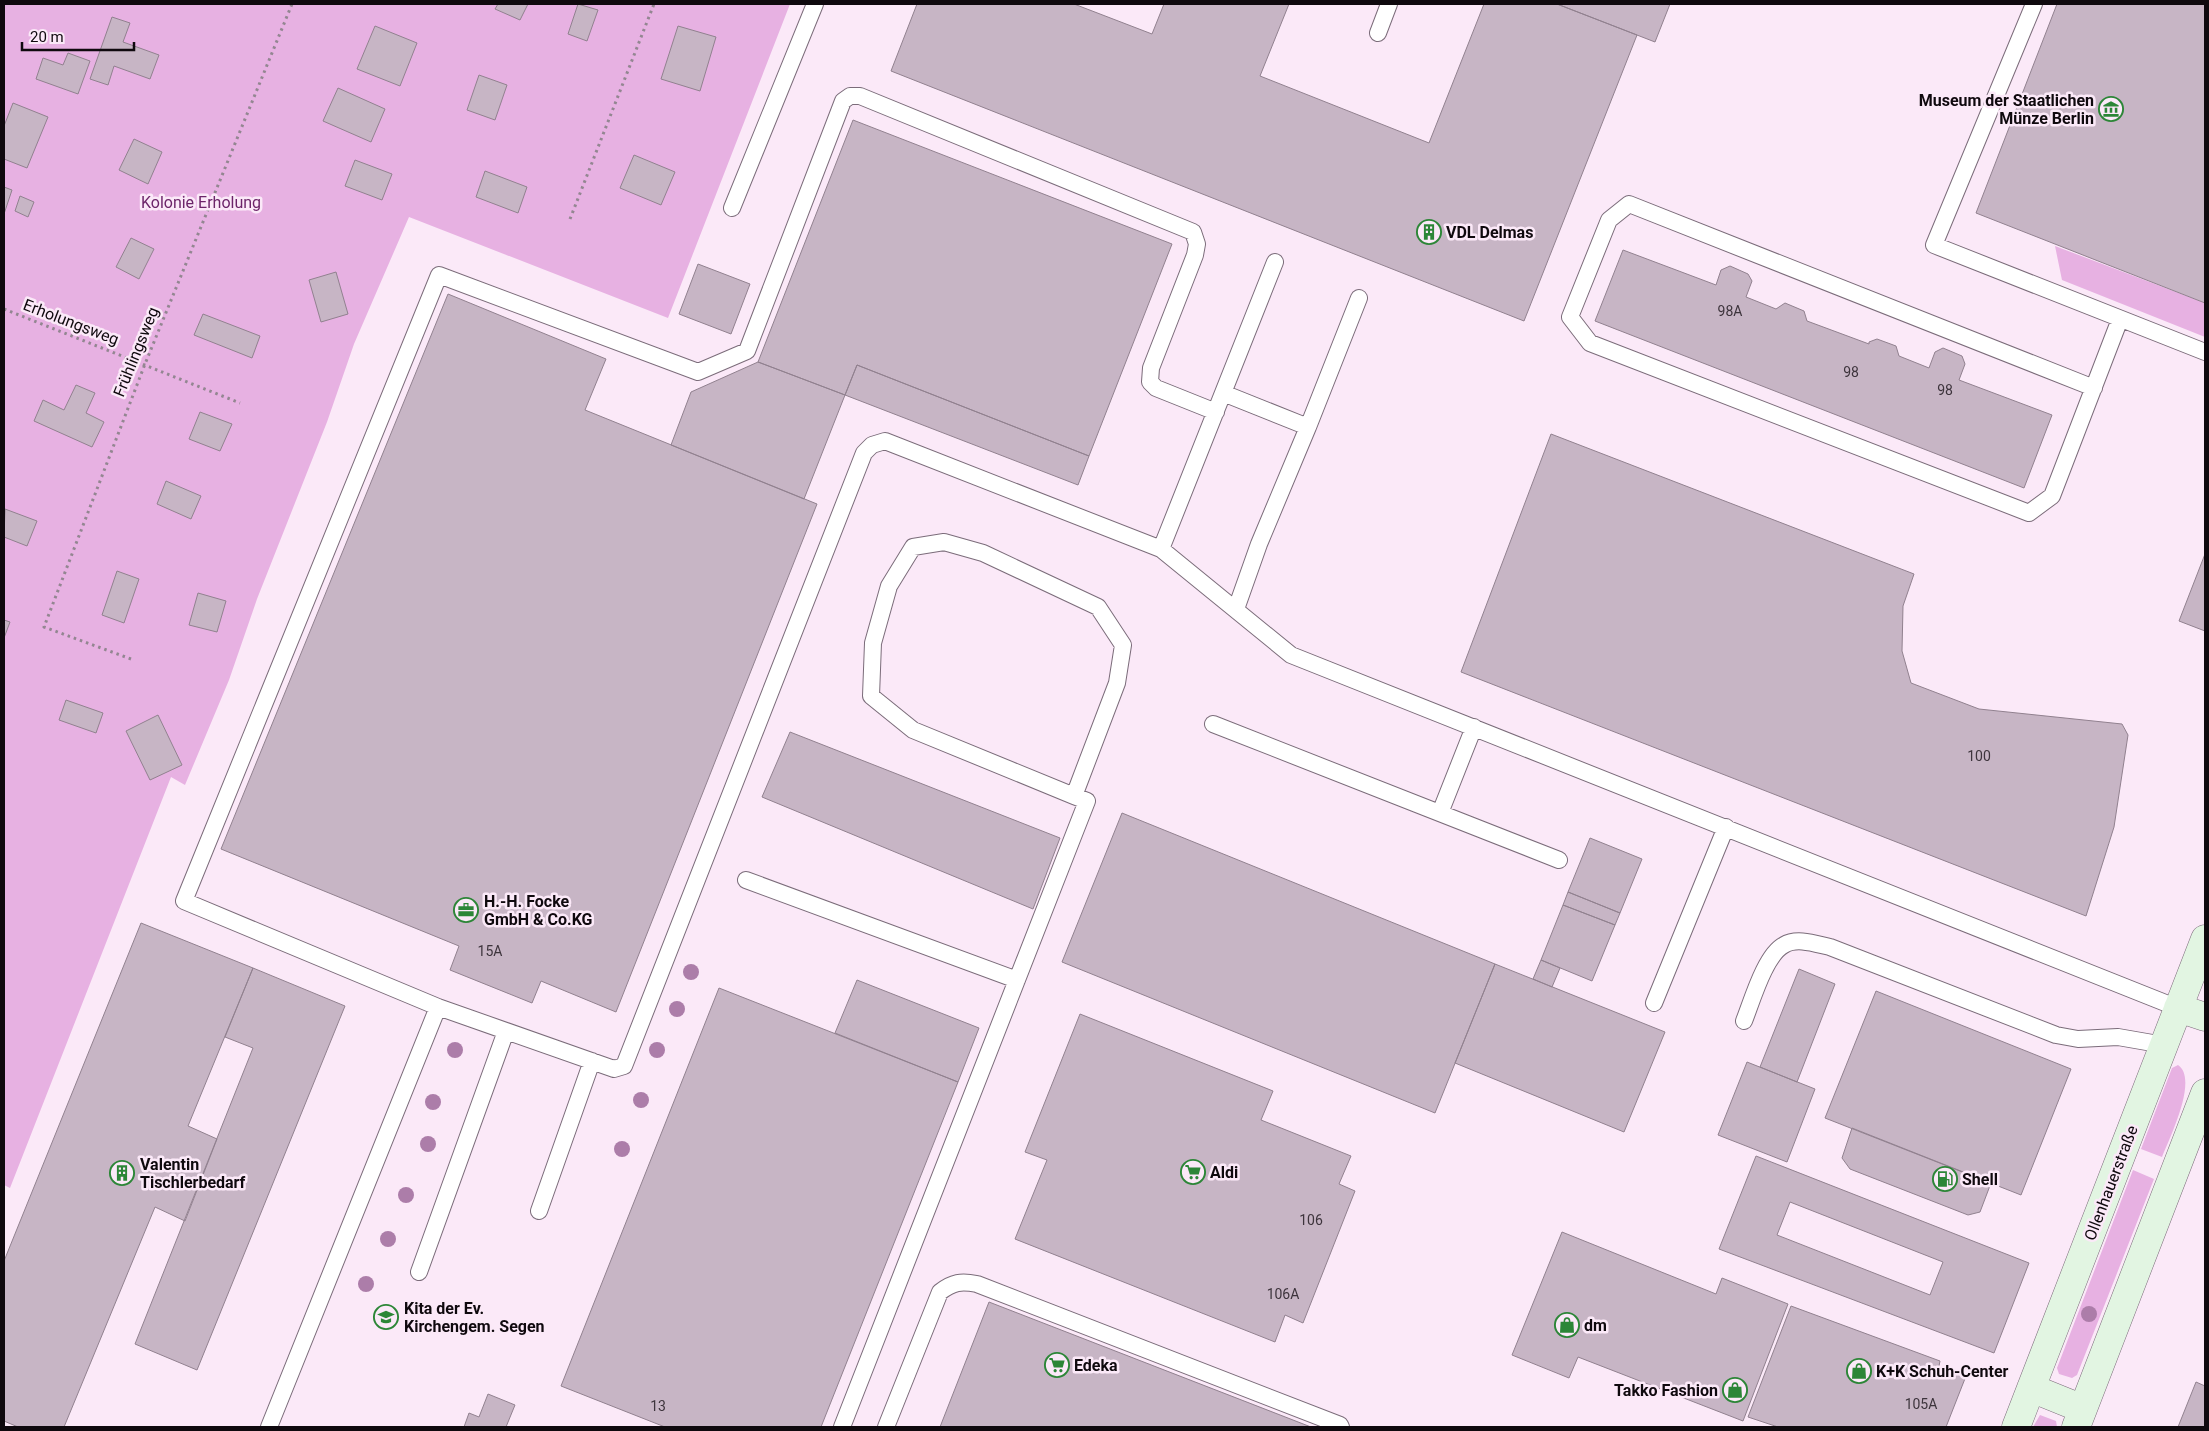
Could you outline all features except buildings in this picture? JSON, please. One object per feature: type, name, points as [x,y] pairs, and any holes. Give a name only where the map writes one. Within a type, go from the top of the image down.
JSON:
[{"type":"main road","name":"Ollenhauerstraße","points":[[2016,1427],[2205,939]]},
{"type":"main road","points":[[2178,1008],[2205,1017]]},
{"type":"main road","points":[[2031,1388],[2079,1418],[2205,1093]]},
{"type":"lane","points":[[732,208],[815,4]]},
{"type":"lane","points":[[1378,33],[1389,4]]},
{"type":"lane","points":[[2034,4],[1934,245],[2205,352]]},
{"type":"lane","points":[[1216,412],[1156,388],[1150,382],[1150,368],[1195,256],[1197,244],[1193,232],[860,96],[850,96],[843,101],[747,351],[698,372],[439,276],[184,901],[438,1006],[614,1070],[624,1066],[864,453],[872,445],[885,441],[1162,549],[1291,655],[2178,1008]]},
{"type":"lane","points":[[2094,388],[1629,204],[1609,220],[1570,317],[1590,343],[2029,513],[2052,496],[2094,388],[2120,319]]},
{"type":"lane","points":[[1162,549],[1275,262]]},
{"type":"lane","points":[[1236,609],[1259,544],[1359,298]]},
{"type":"lane","points":[[1223,393],[1308,427]]},
{"type":"lane","points":[[842,1427],[1087,801],[1074,796],[912,730],[871,696],[873,644],[886,596],[889,586],[913,547],[944,542],[983,553],[1098,607],[1113,630],[1122,646],[1117,683],[1074,796]]},
{"type":"lane","points":[[1214,724],[1559,860]]},
{"type":"lane","points":[[1440,813],[1474,727]]},
{"type":"lane","points":[[1654,1004],[1726,828]]},
{"type":"lane","points":[[746,880],[1017,980]]},
{"type":"lane","points":[[1744,1021],[1771,958],[1784,945],[1802,941],[1830,948],[2056,1036],[2078,1039],[2118,1037],[2164,1045]]},
{"type":"lane","points":[[269,1427],[438,1006]]},
{"type":"lane","points":[[419,1272],[506,1031]]},
{"type":"lane","points":[[539,1211],[592,1062]]},
{"type":"lane","points":[[886,1427],[940,1292],[948,1286],[962,1281],[977,1284],[1341,1427]]},
{"type":"path","name":"Frühlingsweg","points":[[131,659],[44,627],[144,364],[292,4]]},
{"type":"path","points":[[570,219],[654,4]]},
{"type":"path","name":"Erholungsweg","points":[[4,309],[240,403]]},
{"type":"green space","name":"Kolonie Erholung","points":[[4,4],[790,4],[668,318],[409,217],[354,344],[327,422],[257,599],[229,680],[185,785],[171,777],[10,1188],[4,1185]]},
{"type":"green space","points":[[2055,246],[2205,303],[2205,337],[2062,280]]},
{"type":"green space","points":[[2178,1065],[2184,1072],[2184,1096],[2176,1124],[2162,1157],[2141,1149],[2172,1068]]},
{"type":"green space","points":[[2133,1170],[2154,1179],[2077,1375],[2072,1378],[2059,1374],[2057,1368]]},
{"type":"green space","points":[[2040,1415],[2056,1421],[2057,1427],[2033,1427]]},
{"type":"place","name":"Museum der Staatlichen Münze Berlin","points":[[2111,109]]},
{"type":"place","name":"VDL Delmas","points":[[1429,232]]},
{"type":"place","name":"H.-H. Focke GmbH & Co.KG","points":[[466,910]]},
{"type":"place","name":"Aldi","points":[[1193,1172]]},
{"type":"place","name":"Valentin Tischlerbedarf","points":[[122,1173]]},
{"type":"place","name":"Shell","points":[[1945,1179]]},
{"type":"place","name":"Kita der Ev. Kirchengem. Segen","points":[[386,1317]]},
{"type":"place","name":"dm","points":[[1567,1325]]},
{"type":"place","name":"Edeka","points":[[1057,1365]]},
{"type":"place","name":"K+K Schuh-Center","points":[[1859,1371]]},
{"type":"place","name":"Takko Fashion","points":[[1735,1390]]}]
